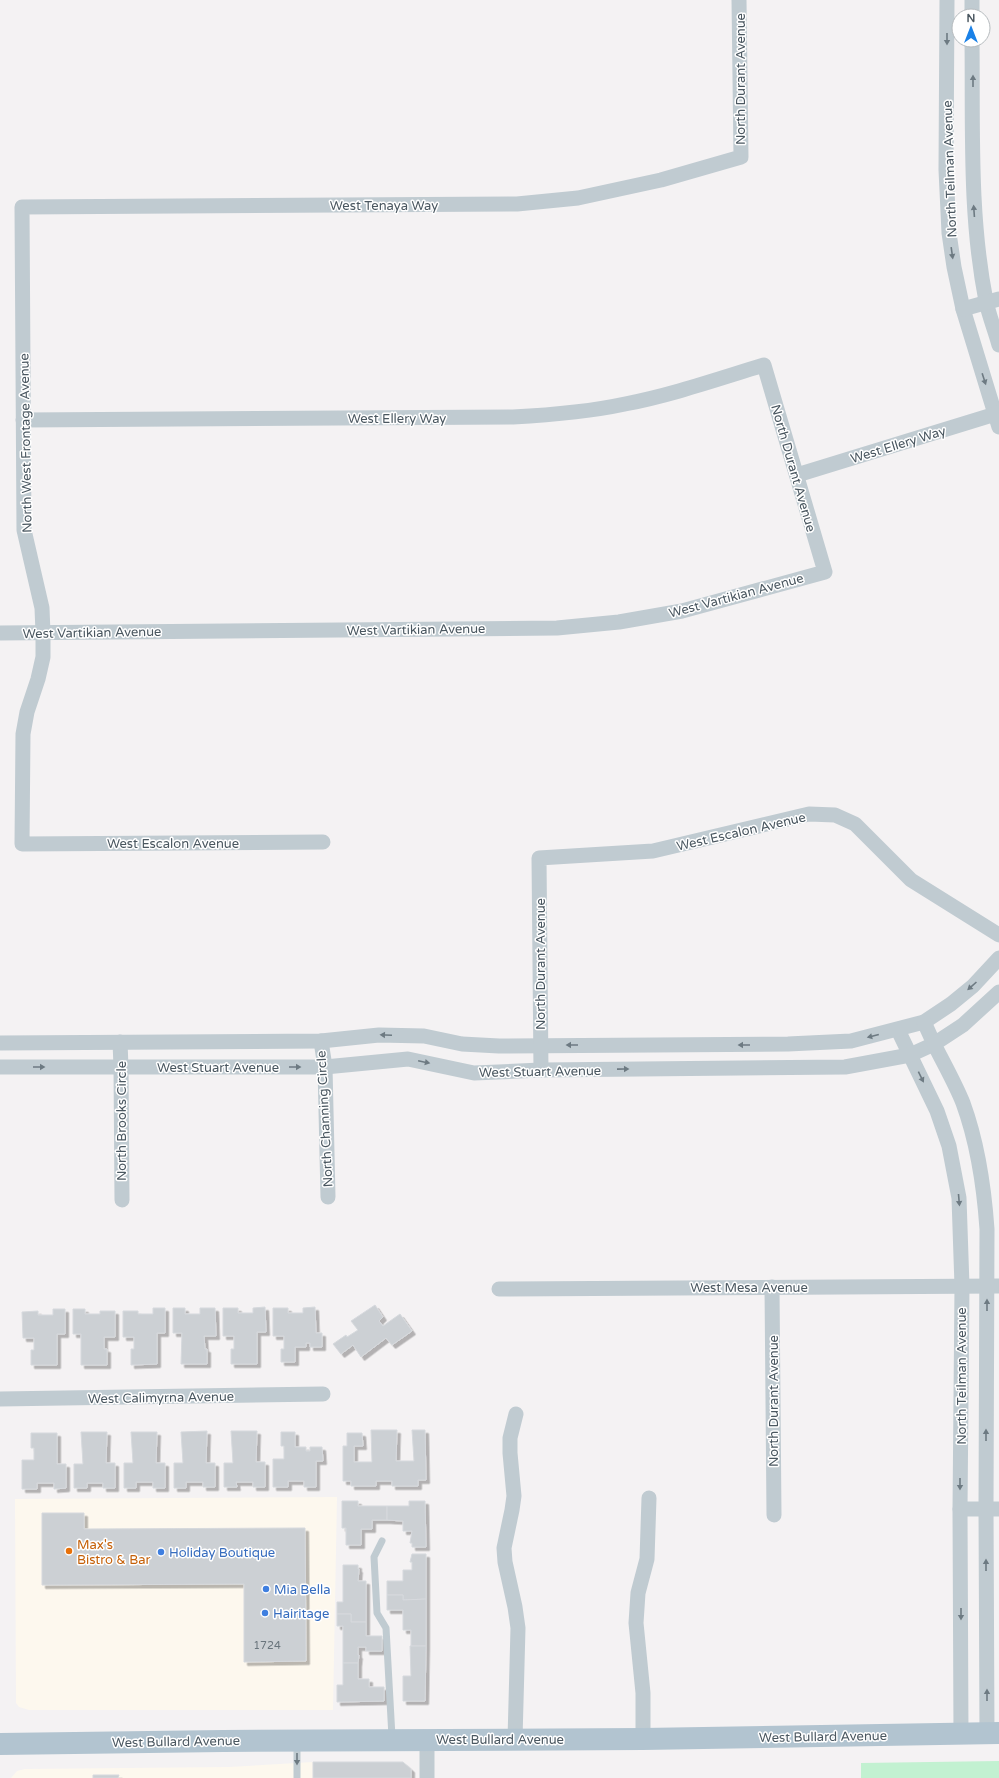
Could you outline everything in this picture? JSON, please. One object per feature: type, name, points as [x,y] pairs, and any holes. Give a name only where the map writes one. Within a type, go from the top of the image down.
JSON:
[{"type":"main road","name":"West Bullard Avenue","points":[[0,1744],[297,1740],[643,1739],[993,1734]]},
{"type":"street","name":"North Durant Avenue","points":[[739,0],[741,157]]},
{"type":"street","name":"North Teilman Avenue","points":[[947,0],[946,170],[949,233],[954,267],[963,309],[998,418]]},
{"type":"street","name":"North Teilman Avenue","points":[[972,48],[973,201],[977,246],[992,301],[999,345]]},
{"type":"street","name":"West Tenaya Way","points":[[22,207],[517,204],[578,198],[599,194],[661,180],[741,157]]},
{"type":"street","name":"North West Frontage Avenue","points":[[22,207],[24,530],[42,608],[43,633],[43,657],[38,679],[27,712],[23,734],[22,844]]},
{"type":"street","points":[[963,309],[992,301]]},
{"type":"street","name":"North Durant Avenue","points":[[764,365],[824,572]]},
{"type":"street","name":"West Ellery Way","points":[[23,420],[529,416],[568,413],[626,404],[692,387],[764,365]]},
{"type":"street","name":"West Ellery Way","points":[[797,475],[998,418]]},
{"type":"street","name":"West Vartikian Avenue","points":[[0,633],[557,628],[619,622],[682,611],[824,572]]},
{"type":"street","name":"West Escalon Avenue","points":[[539,858],[653,851],[809,814],[835,814],[855,824],[911,880],[999,935]]},
{"type":"street","name":"West Escalon Avenue","points":[[22,844],[323,842]]},
{"type":"street","name":"North Durant Avenue","points":[[539,858],[541,1070]]},
{"type":"street","points":[[924,1022],[973,986],[999,958]]},
{"type":"street","points":[[934,1044],[963,1025],[999,992]]},
{"type":"street","name":"North Teilman Avenue","points":[[924,1022],[962,1102],[974,1138],[982,1172],[993,1286],[993,1734]]},
{"type":"street","name":"West Stuart Avenue","points":[[0,1043],[321,1041],[379,1035],[424,1036],[462,1044],[499,1046],[812,1043],[852,1041],[924,1022]]},
{"type":"street","name":"North Teilman Avenue","points":[[898,1030],[937,1111],[949,1146],[956,1176],[961,1227],[961,1734]]},
{"type":"street","name":"North Channing Circle","points":[[321,1041],[325,1067],[328,1197]]},
{"type":"street","name":"North Brooks Circle","points":[[120,1042],[122,1067],[122,1200]]},
{"type":"street","name":"West Stuart Avenue","points":[[0,1067],[325,1067],[408,1059],[474,1073],[541,1070],[845,1067],[910,1055],[934,1044]]},
{"type":"street","name":"West Mesa Avenue","points":[[499,1289],[993,1286]]},
{"type":"street","name":"North Durant Avenue","points":[[772,1287],[774,1515]]},
{"type":"street","name":"West Calimyrna Avenue","points":[[0,1399],[323,1394]]},
{"type":"street","points":[[515,1739],[518,1628],[505,1562],[504,1548],[514,1496],[510,1438],[516,1414]]},
{"type":"street","points":[[643,1739],[643,1693],[636,1623],[638,1593],[647,1559],[649,1498]]},
{"type":"street","points":[[960,1509],[992,1509]]},
{"type":"street","points":[[427,1739],[427,1778]]},
{"type":"lane","points":[[382,1541],[374,1557],[376,1613],[386,1628],[392,1740]]},
{"type":"lane","points":[[297,1740],[297,1778]]},
{"type":"shaded area","points":[[337,1497],[333,1710],[29,1710],[19,1707],[16,1703],[15,1499]]},
{"type":"shaded area","points":[[313,1762],[313,1778],[11,1778],[17,1771],[25,1769],[229,1767]]},
{"type":"green space","points":[[999,1761],[999,1778],[861,1778],[861,1763]]},
{"type":"building","points":[[375,1305],[383,1317],[379,1321],[383,1326],[400,1314],[412,1331],[392,1345],[386,1338],[361,1357],[353,1345],[341,1354],[333,1344],[346,1335],[347,1337],[358,1330],[351,1321]]},
{"type":"building","points":[[265,1307],[266,1332],[257,1332],[257,1364],[231,1364],[231,1349],[234,1349],[234,1336],[223,1336],[223,1308],[238,1308],[238,1313],[253,1313],[253,1308]]},
{"type":"building","points":[[315,1307],[316,1333],[322,1333],[322,1347],[310,1347],[310,1343],[306,1343],[306,1347],[295,1347],[295,1362],[281,1362],[281,1349],[284,1349],[284,1336],[273,1336],[273,1308],[288,1308],[288,1313],[303,1313],[303,1308]]},
{"type":"building","points":[[153,1308],[165,1308],[165,1333],[157,1333],[157,1364],[131,1365],[131,1349],[134,1349],[134,1337],[123,1337],[123,1311],[138,1311],[138,1314],[153,1314]]},
{"type":"building","points":[[173,1308],[185,1308],[185,1314],[200,1314],[200,1308],[215,1308],[216,1336],[204,1336],[205,1349],[207,1349],[207,1364],[181,1364],[182,1333],[173,1333]]},
{"type":"building","points":[[53,1309],[65,1309],[65,1334],[57,1334],[57,1365],[31,1365],[31,1350],[34,1350],[34,1338],[23,1338],[22,1312],[38,1311],[38,1315],[53,1315]]},
{"type":"building","points":[[73,1309],[85,1309],[85,1314],[100,1314],[100,1311],[115,1311],[115,1337],[104,1337],[104,1349],[107,1349],[107,1365],[81,1365],[81,1334],[73,1334]]},
{"type":"building","points":[[371,1430],[397,1430],[396,1461],[414,1461],[412,1430],[425,1430],[426,1480],[418,1480],[418,1486],[392,1486],[392,1481],[376,1481],[376,1486],[351,1486],[351,1481],[343,1481],[343,1446],[347,1446],[347,1433],[362,1433],[363,1446],[354,1446],[354,1462],[372,1462]]},
{"type":"building","points":[[207,1431],[206,1463],[215,1463],[215,1487],[203,1487],[203,1482],[186,1482],[186,1488],[174,1488],[174,1463],[183,1463],[181,1432]]},
{"type":"building","points":[[231,1431],[257,1431],[256,1462],[265,1462],[265,1487],[253,1487],[253,1482],[236,1482],[237,1487],[224,1487],[224,1463],[233,1463]]},
{"type":"building","points":[[81,1432],[107,1432],[106,1463],[115,1463],[115,1488],[103,1488],[103,1483],[87,1483],[87,1488],[74,1488],[74,1464],[83,1464]]},
{"type":"building","points":[[131,1432],[157,1432],[156,1463],[165,1463],[165,1488],[153,1488],[153,1482],[136,1482],[136,1488],[124,1488],[124,1463],[133,1463]]},
{"type":"building","points":[[281,1432],[295,1432],[295,1447],[306,1447],[306,1451],[310,1451],[310,1447],[322,1447],[323,1461],[316,1461],[316,1487],[304,1487],[304,1481],[288,1481],[288,1487],[273,1487],[273,1459],[284,1459],[284,1446],[281,1446]]},
{"type":"building","points":[[31,1433],[57,1433],[57,1464],[66,1464],[66,1488],[54,1489],[54,1483],[37,1483],[37,1489],[22,1489],[22,1460],[34,1460],[34,1448],[31,1448]]},
{"type":"building","points":[[342,1501],[358,1501],[358,1506],[387,1506],[387,1520],[372,1520],[372,1529],[361,1529],[361,1545],[346,1545],[346,1528],[342,1528]]},
{"type":"building","points":[[409,1501],[425,1501],[426,1547],[412,1547],[412,1543],[410,1543],[412,1531],[403,1531],[403,1521],[387,1520],[387,1506],[409,1506]]},
{"type":"building","points":[[42,1513],[84,1513],[84,1529],[305,1528],[306,1661],[244,1662],[244,1584],[42,1585]]},
{"type":"building","points":[[412,1554],[426,1554],[426,1599],[403,1600],[403,1595],[387,1595],[387,1581],[403,1581],[403,1570],[412,1570],[412,1562],[410,1562]]},
{"type":"building","points":[[343,1565],[358,1565],[358,1581],[366,1581],[366,1622],[351,1622],[351,1614],[337,1614],[337,1602],[343,1602]]},
{"type":"building","points":[[387,1595],[403,1595],[403,1600],[426,1599],[426,1646],[411,1646],[411,1630],[403,1630],[403,1610],[387,1610]]},
{"type":"building","points":[[337,1614],[351,1614],[351,1622],[366,1622],[366,1636],[382,1636],[382,1651],[366,1651],[366,1647],[358,1647],[358,1663],[343,1663],[343,1626],[337,1626]]},
{"type":"building","points":[[410,1646],[426,1646],[425,1701],[403,1701],[403,1676],[411,1676]]},
{"type":"building","points":[[343,1663],[358,1663],[358,1679],[369,1679],[369,1687],[384,1687],[384,1701],[337,1702],[337,1685],[343,1685]]},
{"type":"building","points":[[313,1762],[403,1762],[411,1769],[411,1778],[313,1778]]},
{"type":"building","points":[[93,1775],[119,1775],[118,1778],[93,1778]]},
{"type":"place","name":"Max's Bistro & Bar","points":[[69,1551]]},
{"type":"place","name":"Holiday Boutique","points":[[161,1552]]},
{"type":"place","name":"Mia Bella","points":[[266,1589]]},
{"type":"place","name":"Hairitage","points":[[265,1613]]}]
